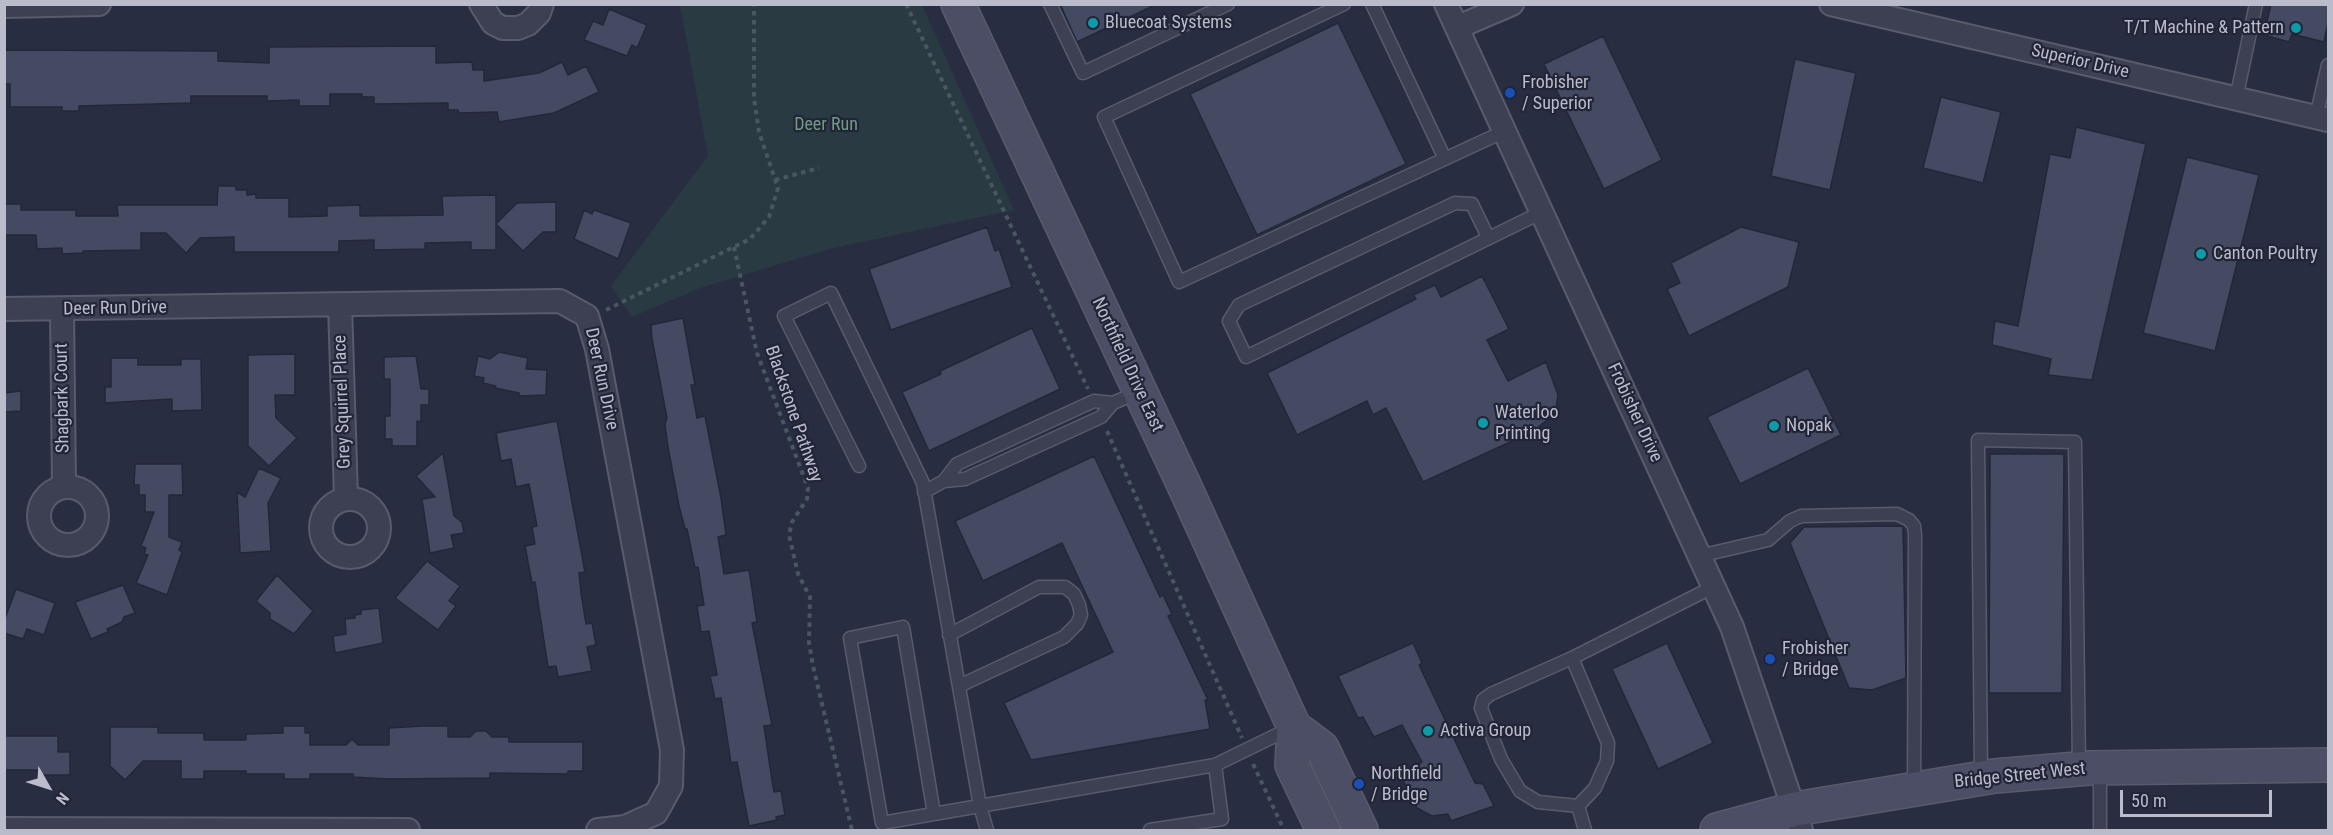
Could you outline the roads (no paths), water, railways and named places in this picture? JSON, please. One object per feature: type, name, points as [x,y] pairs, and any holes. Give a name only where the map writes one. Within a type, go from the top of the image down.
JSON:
[{"type":"main road","name":"Northfield Drive East","points":[[958,4],[1127,397],[1293,727],[1322,748],[1361,831]]},
{"type":"main road","name":"Northfield Drive East","points":[[1293,727],[1292,765],[1306,815],[1323,831]]},
{"type":"main road","name":"Bridge Street West","points":[[1717,831],[1798,820],[1914,789],[1981,779],[2089,768],[2328,765]]},
{"type":"street","points":[[4,6],[99,4]]},
{"type":"street","points":[[481,4],[493,23],[503,28],[518,28],[528,24],[539,13],[542,4]]},
{"type":"street","name":"Frobisher Drive","points":[[1446,4],[1732,627],[1798,820]]},
{"type":"street","points":[[1458,27],[1512,4]]},
{"type":"street","name":"Superior Drive","points":[[1834,5],[2322,118]]},
{"type":"street","name":"Deer Run Drive","points":[[4,309],[62,310],[560,301],[587,316],[597,349],[672,750],[671,786],[656,813],[624,827],[598,831]]},
{"type":"street","name":"Grey Squirrel Place","points":[[340,305],[346,498]]},
{"type":"street","name":"Shagbark Court","points":[[62,310],[64,487]]},
{"type":"street","points":[[4,829],[408,831]]},
{"type":"lane","points":[[1050,4],[1083,73],[1228,4]]},
{"type":"lane","points":[[1344,4],[1104,117],[1179,282],[1505,131]]},
{"type":"lane","points":[[1372,4],[1445,159]]},
{"type":"lane","points":[[2236,99],[2256,4]]},
{"type":"lane","points":[[2322,118],[2328,64]]},
{"type":"lane","points":[[1488,237],[1472,204],[1455,203],[1239,305],[1229,321],[1246,357],[1542,212]]},
{"type":"lane","points":[[859,466],[784,316],[831,293],[923,483],[980,806],[987,831]]},
{"type":"lane","points":[[924,492],[944,481],[965,479],[1101,417],[1127,397]]},
{"type":"lane","points":[[1981,779],[1978,440],[2075,442],[2089,768],[2100,831]]},
{"type":"lane","points":[[1699,556],[1768,540],[1790,521],[1801,516],[1897,514],[1909,520],[1914,526],[1915,535],[1914,789]]},
{"type":"lane","points":[[949,635],[1039,587],[1065,587],[1074,594],[1079,605],[1081,615],[1077,624],[1064,637],[959,686]]},
{"type":"lane","points":[[1578,806],[1538,802],[1520,791],[1501,759],[1481,708],[1483,700],[1491,694],[1572,658],[1713,587]]},
{"type":"lane","points":[[934,814],[903,627],[850,638],[882,824],[1215,765],[1293,727]]},
{"type":"lane","points":[[1572,658],[1608,743],[1607,761],[1595,788],[1578,806]]},
{"type":"lane","points":[[1157,830],[1222,819],[1215,765]]},
{"type":"lane","points":[[1578,806],[1585,831]]},
{"type":"place","name":"Bluecoat Systems","points":[[1093,23]]},
{"type":"place","name":"T/T Machine & Pattern","points":[[2296,28]]},
{"type":"place","name":"Frobisher / Superior","points":[[1510,93]]},
{"type":"place","name":"Canton Poultry","points":[[2201,254]]},
{"type":"place","name":"Waterloo Printing","points":[[1483,423]]},
{"type":"place","name":"Nopak","points":[[1774,426]]},
{"type":"place","name":"Frobisher / Bridge","points":[[1770,659]]},
{"type":"place","name":"Activa Group","points":[[1428,731]]},
{"type":"place","name":"Northfield / Bridge","points":[[1359,784]]},
{"type":"park label","name":"Deer Run","points":[[826,125]]}]
